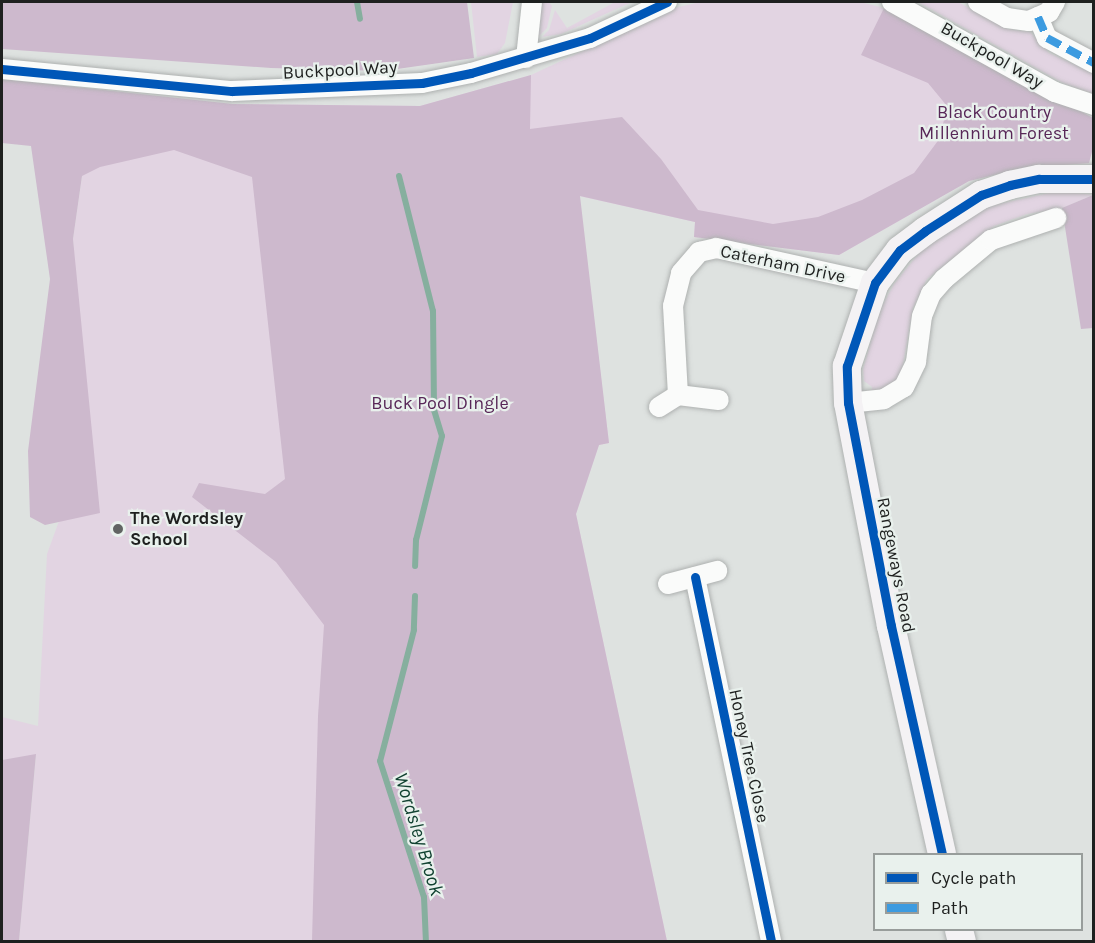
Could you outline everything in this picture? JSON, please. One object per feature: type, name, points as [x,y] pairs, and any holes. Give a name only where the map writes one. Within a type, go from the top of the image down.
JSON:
[{"type":"street","points":[[526,58],[532,2]]},
{"type":"street","name":"Buckpool Way","points":[[2,69],[232,92],[422,83],[526,58],[590,38],[667,2]]},
{"type":"street","name":"Buckpool Way","points":[[892,2],[1054,92],[1094,105]]},
{"type":"street","points":[[978,2],[1007,18],[1029,21],[1049,12],[1055,2]]},
{"type":"street","points":[[1038,17],[1047,38],[1094,63]]},
{"type":"street","points":[[874,283],[900,250],[981,195],[1039,179],[1094,179]]},
{"type":"street","points":[[848,403],[884,399],[904,387],[916,362],[922,316],[931,294],[944,279],[992,240],[1056,218]]},
{"type":"street","name":"Caterham Drive","points":[[678,396],[673,306],[681,273],[699,252],[716,248],[874,283]]},
{"type":"street","name":"Rangeways Road","points":[[874,283],[847,366],[848,403],[891,626],[942,853]]},
{"type":"street","points":[[659,407],[678,396],[719,400]]},
{"type":"street","points":[[668,584],[717,571]]},
{"type":"street","name":"Honey Tree Close","points":[[695,577],[771,942]]},
{"type":"green space","points":[[2,2],[467,2],[474,58],[383,71],[271,68],[2,49]]},
{"type":"green space","points":[[471,2],[513,2],[505,43],[497,54],[477,57]]},
{"type":"green space","points":[[541,2],[549,2],[552,6],[547,28],[539,36]]},
{"type":"green space","points":[[615,2],[632,2],[561,34],[542,37],[549,30],[555,10],[567,28]]},
{"type":"green space","name":"Black Country Millennium Forest","points":[[700,2],[860,2],[884,8],[1093,118],[1093,148],[1089,163],[1023,168],[969,181],[839,255],[694,237],[695,222],[579,196],[609,443],[599,445],[576,514],[667,941],[19,941],[36,755],[2,760],[2,717],[38,726],[47,554],[59,521],[84,389],[73,239],[82,177],[31,146],[233,104],[420,106],[531,75],[675,8]]},
{"type":"green space","points":[[918,2],[958,2],[1007,29],[1030,32],[1049,53],[1093,73],[1093,94],[1063,83]]},
{"type":"green space","name":"Buck Pool Dingle","points":[[884,8],[1093,118],[1093,148],[1089,163],[1023,168],[969,181],[839,255],[694,237],[695,222],[580,196],[609,443],[599,445],[576,514],[667,941],[312,941],[318,716],[324,625],[276,562],[192,497],[199,483],[265,494],[285,479],[252,177],[174,150],[100,167],[82,176],[73,239],[100,513],[45,525],[30,517],[28,451],[50,279],[31,146],[2,143],[2,79],[233,104],[420,106],[531,75],[530,129],[622,117],[661,159],[698,210],[773,224],[818,217],[862,200],[914,173],[940,138],[947,106],[928,83],[861,55]]},
{"type":"green space","points":[[1058,191],[1093,195],[1062,208],[1027,214],[994,226],[927,279],[913,308],[902,370],[894,385],[872,393],[872,387],[864,381],[863,370],[878,314],[894,284],[919,253],[942,234],[990,206]]},
{"type":"green space","points":[[1093,195],[1093,328],[1081,329],[1062,208]]},
{"type":"green space","points":[[36,754],[19,941],[2,941],[2,760]]},
{"type":"waterway","name":"Wordsley Brook","points":[[357,2],[360,19]]},
{"type":"waterway","name":"Wordsley Brook","points":[[399,176],[433,311],[434,410],[442,436],[416,540],[415,566]]},
{"type":"waterway","name":"Wordsley Brook","points":[[415,596],[414,630],[380,761],[424,897],[426,942]]},
{"type":"marked path","points":[[1038,17],[1047,38],[1094,63]]},
{"type":"cycle path","points":[[2,69],[232,91],[422,83],[471,73],[590,38],[667,2]]},
{"type":"cycle path","points":[[942,853],[891,626],[848,403],[847,366],[875,283],[900,250],[925,231],[981,195],[1010,185],[1039,179],[1094,179]]},
{"type":"cycle path","points":[[695,577],[771,942]]},
{"type":"place","name":"The Wordsley School","points":[[118,529]]}]
